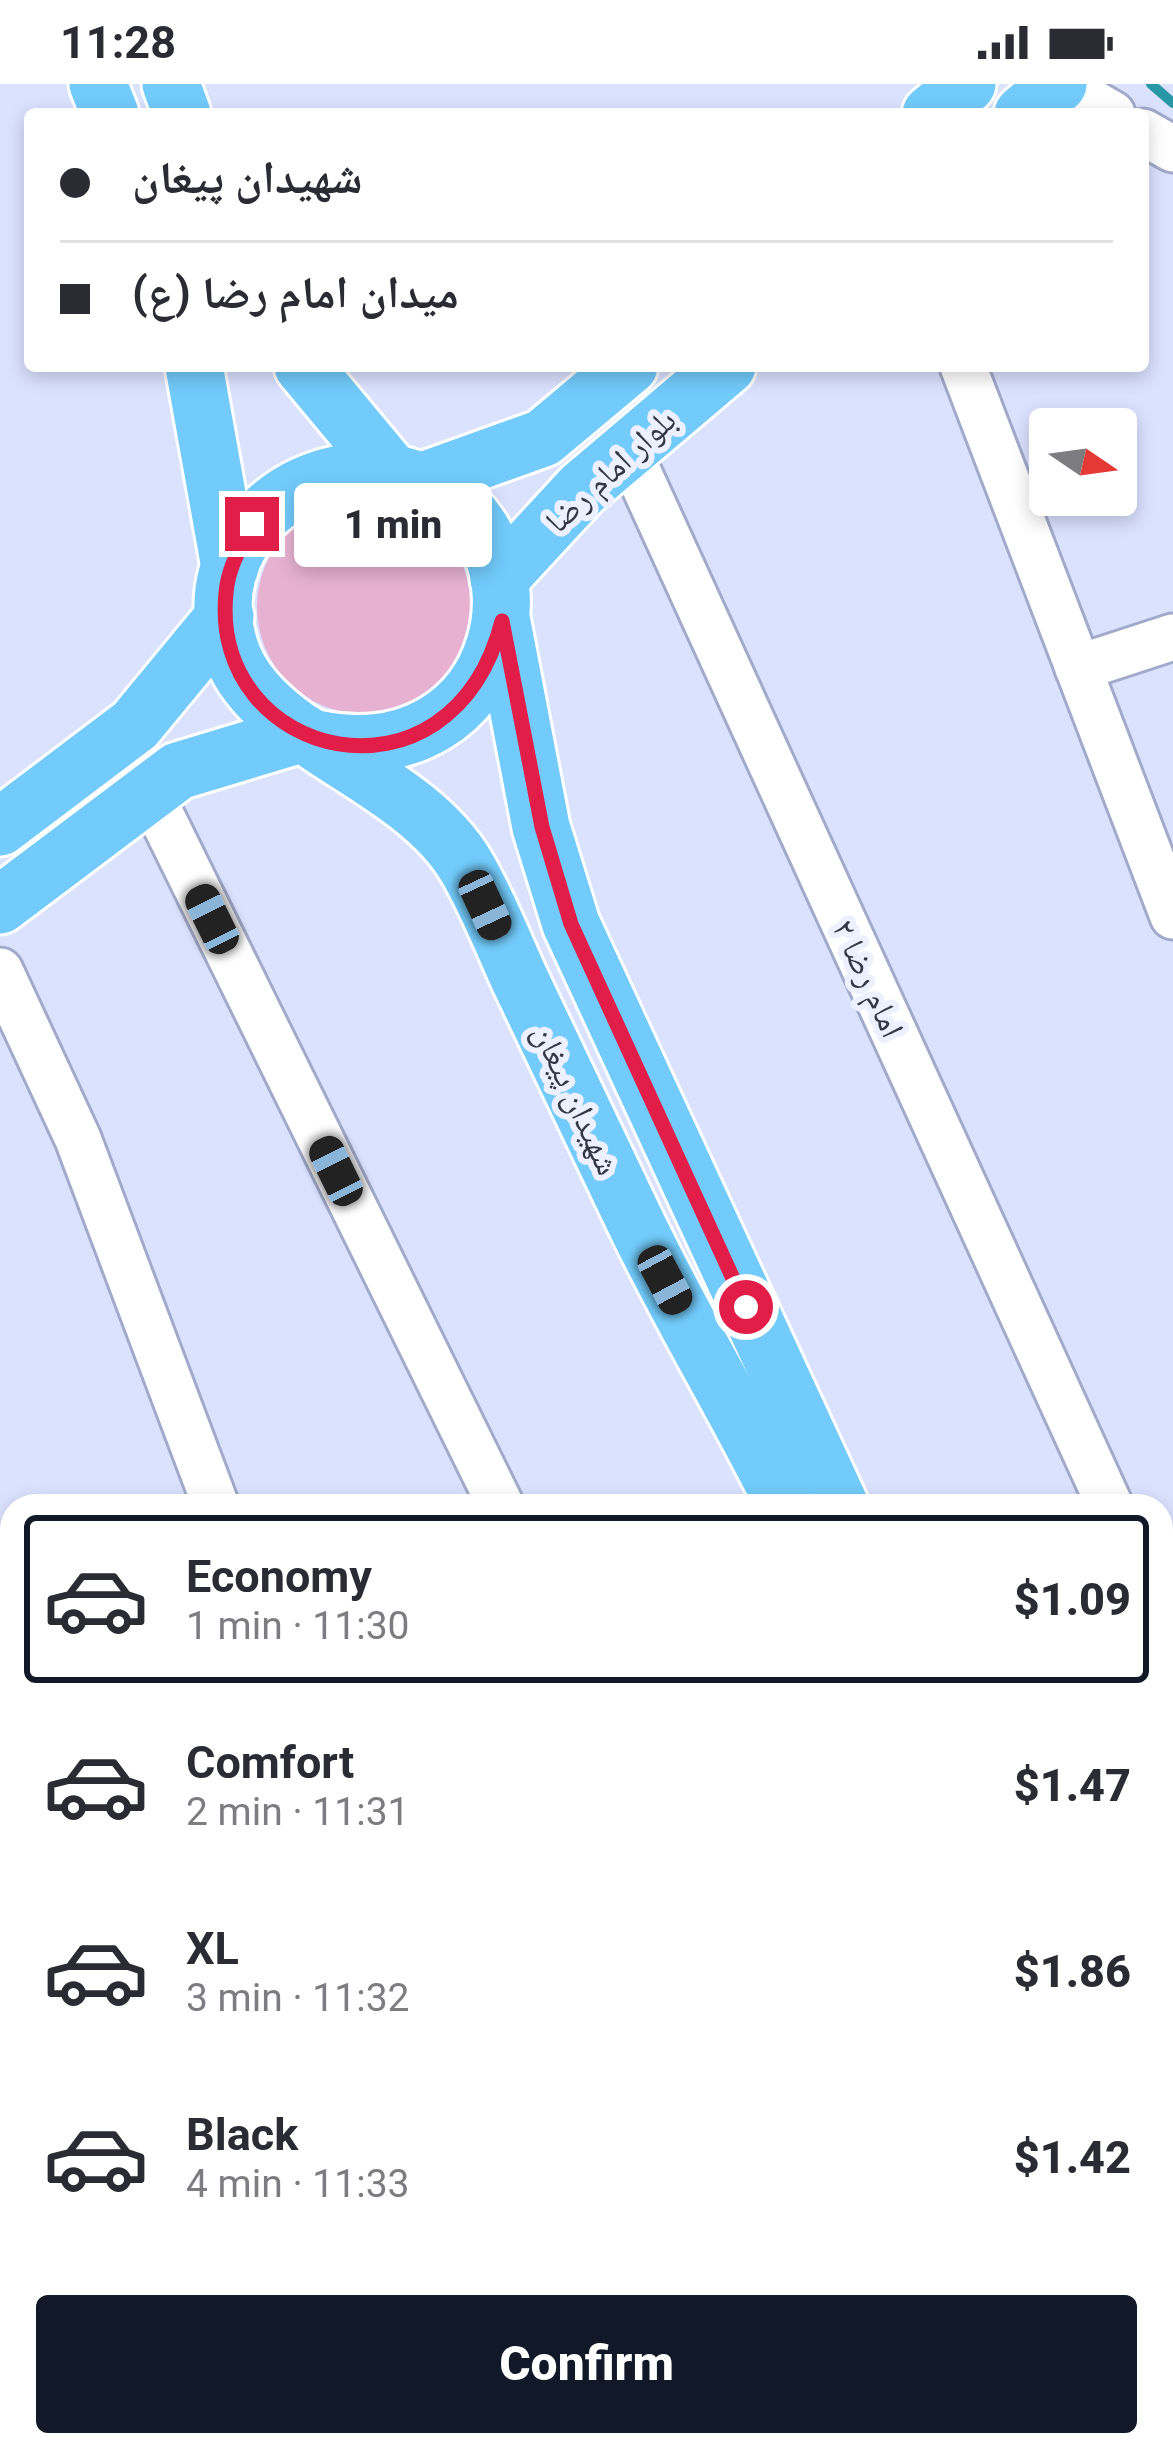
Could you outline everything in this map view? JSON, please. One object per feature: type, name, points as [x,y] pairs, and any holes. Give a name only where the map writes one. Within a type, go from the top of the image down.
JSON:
[{"type":"main road","points":[[938,108],[967,84]]},
{"type":"main road","points":[[1030,108],[1059,84]]},
{"type":"main road","points":[[195,372],[228,591],[232,656],[252,691],[280,720],[310,736],[357,747],[399,742],[438,725],[469,698],[491,662],[500,600],[472,521],[408,477],[309,372]]},
{"type":"main road","name":"بلوار امام رضا","points":[[408,477],[543,438],[622,372]]},
{"type":"main road","name":"بلوار امام رضا","points":[[500,600],[582,489],[720,372]]},
{"type":"main road","points":[[0,827],[135,725],[228,591],[252,524],[286,492],[330,472],[377,469],[408,477]]},
{"type":"main road","name":"شهیدان پیغان","points":[[500,600],[542,827],[571,924],[834,1494]]},
{"type":"main road","points":[[0,905],[178,771],[310,736]]},
{"type":"main road","name":"شهیدان پیغان","points":[[310,736],[388,786],[465,862],[646,1243],[779,1494]]},
{"type":"street","points":[[1059,84],[1101,108]]},
{"type":"street","points":[[965,372],[1173,916]]},
{"type":"street","name":"امام رضا ۲","points":[[628,450],[1106,1494]]},
{"type":"street","points":[[1078,668],[1173,637]]},
{"type":"street","points":[[149,793],[496,1494]]},
{"type":"street","points":[[0,971],[78,1139],[212,1494]]},
{"type":"shaded area","points":[[364,500],[405,508],[440,531],[463,566],[471,607],[463,648],[440,683],[405,706],[364,714],[323,706],[288,683],[265,648],[257,607],[265,566],[288,531],[323,508]]},
{"type":"waterway","points":[[1151,84],[1173,103]]},
{"type":"route","points":[[252,524],[230,567],[226,591],[232,656],[252,691],[280,720],[316,739],[357,747],[399,742],[438,725],[469,698],[491,662],[502,621],[542,827],[571,924],[746,1307]]}]
